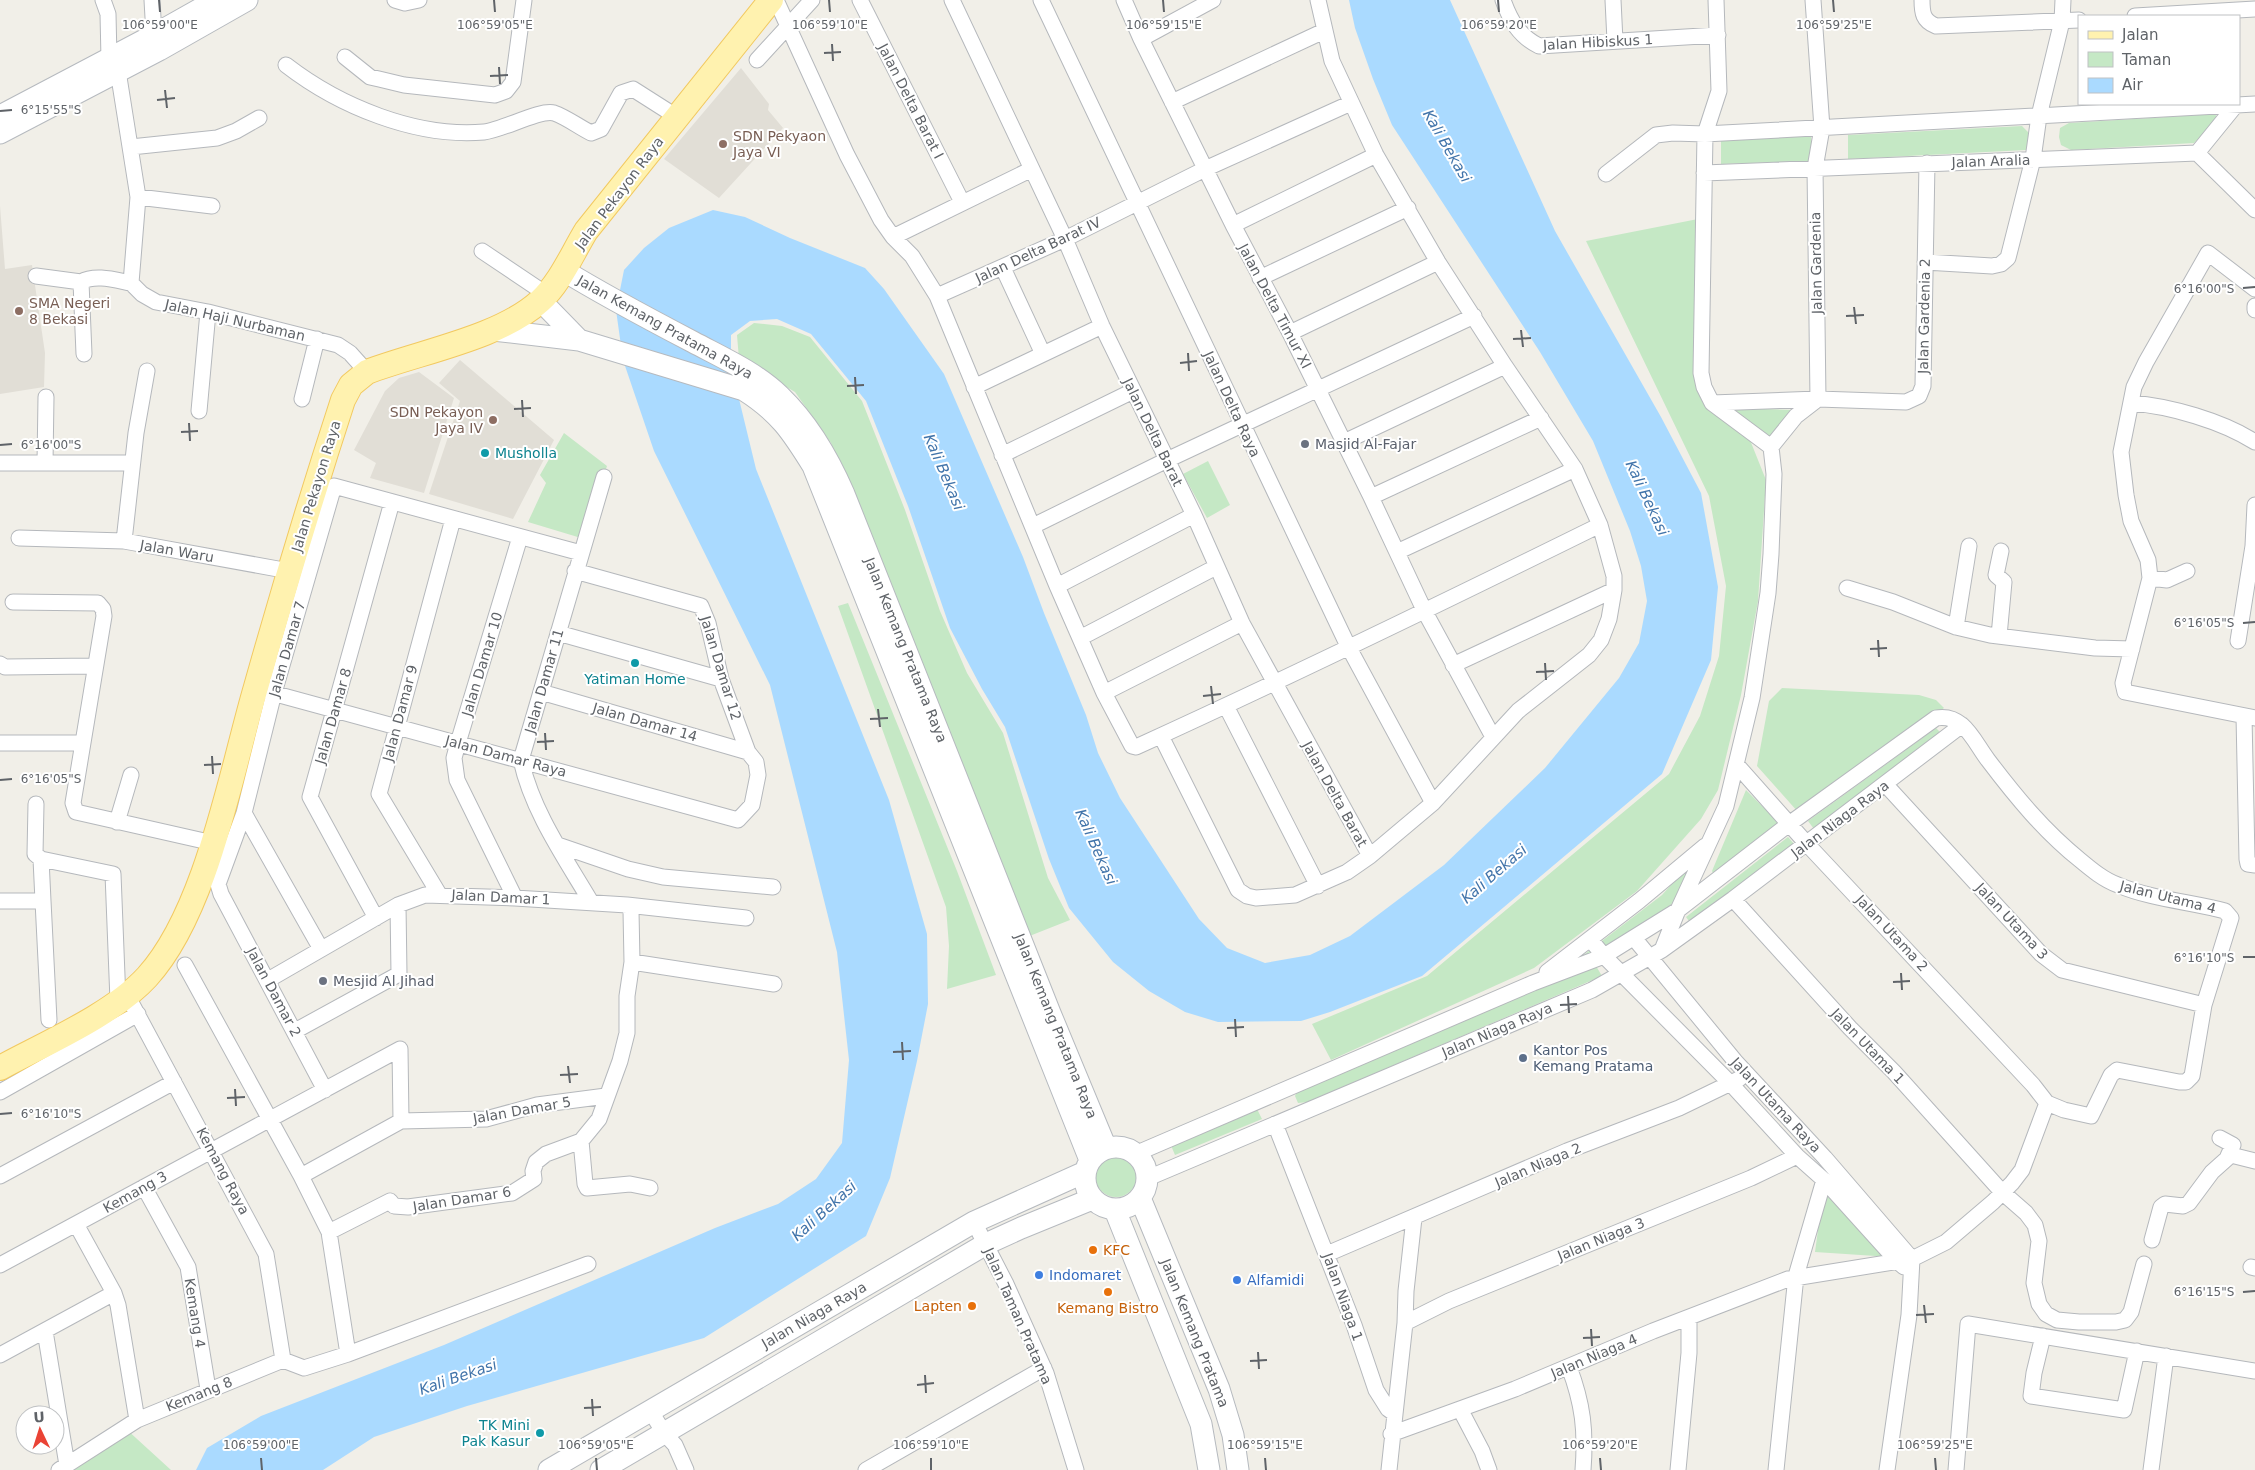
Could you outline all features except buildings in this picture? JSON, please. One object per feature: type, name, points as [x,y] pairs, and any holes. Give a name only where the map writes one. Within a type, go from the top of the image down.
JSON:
[{"type":"main road","name":"Jalan Pekayon Raya","points":[[0,1068],[82,1024],[128,1003],[168,950],[193,901],[265,691],[289,571],[343,400],[351,385],[368,372],[493,330],[514,320],[544,297],[563,270],[586,231],[771,0]]},
{"type":"street","points":[[36,276],[81,282],[87,278],[96,278],[131,283],[138,197],[131,147],[114,65],[108,14],[103,0]]},
{"type":"street","points":[[152,0],[157,42]]},
{"type":"street","points":[[157,42],[216,0]]},
{"type":"street","points":[[0,133],[114,65],[157,42],[247,0]]},
{"type":"street","points":[[395,0],[405,4],[419,0]]},
{"type":"street","points":[[346,57],[370,77],[404,85],[495,94],[506,91],[513,82],[524,0]]},
{"type":"street","points":[[776,0],[847,155],[881,220],[893,237],[912,256],[937,296],[1057,586],[1104,693],[1132,746],[1136,747],[1275,684],[1348,646],[1425,612],[1600,525]]},
{"type":"street","points":[[757,60],[787,25],[812,0]]},
{"type":"street","name":"Jalan Delta Barat I","points":[[860,0],[962,202]]},
{"type":"street","name":"Jalan Delta Barat","points":[[952,0],[1065,240],[1102,326],[1194,515],[1242,623],[1370,856]]},
{"type":"street","name":"Jalan Delta Raya","points":[[1041,0],[1348,646],[1433,803]]},
{"type":"street","name":"Jalan Delta Timur XI","points":[[1124,0],[1205,169],[1344,442],[1425,612],[1493,737]]},
{"type":"street","points":[[1141,38],[1213,0]]},
{"type":"street","points":[[1161,736],[1238,890],[1247,896],[1294,895],[1347,872],[1370,856],[1433,803],[1518,711],[1589,655],[1601,640],[1613,606],[1614,576],[1611,561],[1600,525],[1575,469],[1505,366],[1438,262],[1376,154],[1332,61],[1318,0]]},
{"type":"street","name":"Jalan Hibiskus 1","points":[[1503,0],[1509,18],[1529,41],[1539,46],[1718,34]]},
{"type":"street","points":[[1613,0],[1615,42]]},
{"type":"street","points":[[1716,0],[1719,91],[1705,134],[1701,373],[1704,387],[1712,402],[1771,447]]},
{"type":"street","name":"Jalan Gardenia","points":[[1813,0],[1822,128],[1815,168],[1818,399]]},
{"type":"street","points":[[1922,0],[1922,15],[1930,24],[1936,26],[2078,20]]},
{"type":"street","points":[[1925,262],[1992,266],[2002,264],[2008,258],[2033,159],[2039,116],[2062,21],[2063,0]]},
{"type":"street","points":[[2152,15],[2255,9]]},
{"type":"street","points":[[1172,102],[1324,31]]},
{"type":"street","points":[[0,116],[114,65]]},
{"type":"street","points":[[286,65],[350,104],[426,130],[485,132],[504,128],[544,112],[553,113],[591,133],[597,132],[601,129],[621,93],[633,90],[677,117]]},
{"type":"street","name":"Jalan Delta Barat IV","points":[[937,296],[1065,240],[1205,169],[1351,103]]},
{"type":"street","points":[[1606,174],[1656,136],[1673,133],[1705,134],[2255,104]]},
{"type":"street","points":[[2236,106],[2197,153],[2255,210]]},
{"type":"street","points":[[131,147],[217,138],[259,118]]},
{"type":"street","name":"Jalan Aralia","points":[[1704,173],[2197,153]]},
{"type":"street","points":[[1233,225],[1376,154]]},
{"type":"street","name":"Jalan Gardenia 2","points":[[1712,402],[1818,399],[1906,402],[1919,396],[1924,386],[1927,163]]},
{"type":"street","points":[[893,237],[1032,169]]},
{"type":"street","points":[[138,197],[212,206]]},
{"type":"street","points":[[1260,278],[1408,208]]},
{"type":"street","points":[[482,251],[544,297]]},
{"type":"street","points":[[2255,289],[2208,253],[2146,362],[2134,387],[2121,452],[2131,521],[2148,560],[2150,578],[2123,683],[2125,692],[2249,717],[2247,859],[2248,864],[2255,865]]},
{"type":"street","points":[[1290,333],[1438,262]]},
{"type":"street","points":[[1003,268],[1043,354]]},
{"type":"street","name":"Jalan Kemang Pratama Raya","points":[[563,270],[601,293],[750,372],[779,395],[802,420],[832,467],[1050,1013],[1094,1160]]},
{"type":"street","points":[[81,282],[84,354]]},
{"type":"street","name":"Jalan Haji Nurbaman","points":[[131,283],[142,294],[156,302],[208,312],[338,345],[350,353],[368,372]]},
{"type":"street","name":"Jalan Kemang Pratama Raya","points":[[544,297],[583,341]]},
{"type":"street","points":[[199,411],[208,312]]},
{"type":"street","points":[[1033,526],[1317,388],[1474,316]]},
{"type":"street","points":[[974,387],[1102,326]]},
{"type":"street","name":"Jalan Kemang Pratama Raya","points":[[493,330],[583,341],[744,390],[764,402],[789,427],[813,466],[1094,1160]]},
{"type":"street","points":[[302,399],[317,339]]},
{"type":"street","points":[[1344,442],[1505,366]]},
{"type":"street","name":"Jalan Waru","points":[[147,371],[132,463],[124,541],[289,571]]},
{"type":"street","points":[[1002,455],[1134,392]]},
{"type":"street","points":[[45,463],[46,397]]},
{"type":"street","points":[[1656,954],[1726,806],[1752,698],[1768,593],[1774,474],[1771,447],[1796,416],[1818,399]]},
{"type":"street","points":[[2131,403],[2173,408],[2223,426],[2255,442]]},
{"type":"street","points":[[1371,497],[1541,418]]},
{"type":"street","points":[[0,463],[132,463]]},
{"type":"street","points":[[1396,552],[1575,469]]},
{"type":"street","name":"Jalan Damar 11","points":[[591,902],[526,785],[521,760],[604,477]]},
{"type":"street","name":"Jalan Damar 7","points":[[221,894],[218,884],[244,813],[265,691],[334,486],[392,502]]},
{"type":"street","points":[[392,502],[581,553]]},
{"type":"street","name":"Jalan Damar 8","points":[[376,918],[310,797],[336,710],[392,502]]},
{"type":"street","points":[[2238,641],[2253,546],[2255,505]]},
{"type":"street","points":[[1057,586],[1194,515]]},
{"type":"street","name":"Jalan Damar 9","points":[[439,894],[379,794],[453,519]]},
{"type":"street","points":[[19,538],[124,541]]},
{"type":"street","name":"Jalan Damar 10","points":[[515,898],[457,780],[454,758],[520,538]]},
{"type":"street","points":[[1956,627],[1969,546]]},
{"type":"street","points":[[1998,636],[2004,582],[1996,575],[2001,551]]},
{"type":"street","points":[[1080,638],[1216,567]]},
{"type":"street","name":"Jalan Damar 12","points":[[576,571],[701,606],[708,623],[721,679],[748,752],[756,762],[758,776],[752,805],[738,820]]},
{"type":"street","points":[[2150,578],[2167,580],[2187,571]]},
{"type":"street","points":[[1847,588],[1893,602],[1956,627],[1998,636],[2095,648],[2132,649]]},
{"type":"street","points":[[1453,665],[1614,590]]},
{"type":"street","points":[[13,602],[98,603],[103,609],[104,616],[94,666],[73,803],[76,812],[213,843]]},
{"type":"street","points":[[1104,693],[1242,623]]},
{"type":"street","points":[[558,633],[721,679]]},
{"type":"street","points":[[0,664],[5,667],[94,666]]},
{"type":"street","name":"Jalan Damar Raya","points":[[265,691],[738,820]]},
{"type":"street","name":"Jalan Damar 14","points":[[541,692],[748,752]]},
{"type":"street","points":[[1226,706],[1318,886]]},
{"type":"street","points":[[1135,1154],[1420,1031],[1604,956],[1678,910],[1789,824],[1936,718],[1951,719],[1962,725]]},
{"type":"street","name":"Jalan Niaga Raya","points":[[1144,1188],[1275,1124],[1592,990],[1622,974],[1656,954],[1734,899],[1962,725]]},
{"type":"street","name":"Jalan Utama 4","points":[[1962,725],[1967,728],[1979,748],[2026,810],[2062,846],[2093,871],[2117,885],[2214,908],[2229,914],[2231,923],[2204,1005],[2192,1076],[2186,1082],[2179,1082],[2117,1070],[2111,1075],[2091,1116],[2064,1110],[2047,1103]]},
{"type":"street","points":[[0,743],[82,743]]},
{"type":"street","name":"Jalan Utama 2","points":[[1736,764],[1807,844],[2033,1085],[2047,1103]]},
{"type":"street","points":[[117,822],[131,775]]},
{"type":"street","name":"Jalan Utama 3","points":[[1885,784],[2040,954],[2053,964],[2062,970],[2204,1005]]},
{"type":"street","points":[[0,1092],[128,1003],[113,874],[42,859],[35,854],[33,847],[36,804]]},
{"type":"street","points":[[244,813],[321,949]]},
{"type":"street","points":[[1534,983],[1710,842]]},
{"type":"street","points":[[558,845],[628,869],[663,877],[773,887]]},
{"type":"street","points":[[42,859],[49,1020]]},
{"type":"street","name":"Jalan Damar 2","points":[[221,894],[325,1090]]},
{"type":"street","name":"Jalan Damar 1","points":[[268,980],[398,905],[424,895],[439,894],[591,902],[746,918]]},
{"type":"street","name":"Jalan Utama 1","points":[[1734,899],[1850,1028],[1900,1078],[2002,1192],[2026,1213],[2035,1225],[2039,1241],[2034,1283],[2040,1304],[2046,1314],[2057,1320],[2079,1322],[2116,1322],[2125,1320],[2131,1312],[2144,1264]]},
{"type":"street","points":[[0,901],[43,901]]},
{"type":"street","points":[[295,1031],[400,974],[398,905]]},
{"type":"street","points":[[627,906],[631,910],[632,962],[627,996],[627,1033],[620,1061],[599,1119],[581,1141],[587,1188],[630,1184],[650,1188]]},
{"type":"street","name":"Jalan Utama Raya","points":[[1634,938],[1656,954],[1747,1074],[1825,1158],[1907,1264]]},
{"type":"street","points":[[1590,939],[1604,956],[1731,1084],[1797,1156],[1824,1180],[1907,1264],[1909,1315],[1887,1470]]},
{"type":"street","points":[[632,962],[774,984]]},
{"type":"street","points":[[185,965],[301,1176],[329,1232],[348,1354]]},
{"type":"street","name":"Kemang Raya","points":[[128,1003],[212,1151],[266,1254],[283,1360]]},
{"type":"street","name":"Kemang 3","points":[[1,1262],[76,1224],[400,1049],[401,1121]]},
{"type":"street","name":"Jalan Niaga 2","points":[[1327,1254],[1567,1152],[1679,1108],[1731,1084],[1747,1074]]},
{"type":"street","points":[[0,1176],[174,1082]]},
{"type":"street","name":"Jalan Damar 5","points":[[301,1176],[401,1121],[486,1119],[537,1106],[606,1096]]},
{"type":"street","name":"Jalan Niaga 4","points":[[1392,1434],[1569,1367],[1653,1331],[1796,1276],[1907,1264],[1946,1242],[2002,1192],[2022,1170],[2047,1103]]},
{"type":"street","name":"Jalan Niaga 1","points":[[1275,1124],[1327,1254],[1376,1390],[1388,1410],[1395,1414]]},
{"type":"street","points":[[2152,1240],[2161,1207],[2165,1204],[2183,1206],[2189,1203],[2206,1178],[2228,1156],[2233,1145],[2220,1138]]},
{"type":"street","name":"Jalan Damar 6","points":[[329,1232],[390,1201],[394,1206],[408,1207],[512,1193],[534,1179],[533,1171],[536,1162],[546,1154],[581,1141]]},
{"type":"street","points":[[1116,1147],[1126,1149],[1135,1154],[1144,1165],[1144,1188],[1133,1204],[1115,1210],[1098,1205],[1092,1199],[1085,1186],[1094,1160],[1116,1147]]},
{"type":"street","points":[[2228,1156],[2234,1155],[2255,1160]]},
{"type":"street","name":"Jalan Niaga 3","points":[[1405,1322],[1456,1298],[1751,1178],[1797,1156]]},
{"type":"street","name":"Jalan Niaga Raya","points":[[553,1469],[650,1410],[974,1222],[1094,1160]]},
{"type":"street","points":[[1776,1470],[1796,1276],[1824,1180]]},
{"type":"street","name":"Kemang 4","points":[[144,1187],[188,1268],[208,1389]]},
{"type":"street","name":"Jalan Kemang Pratama","points":[[1144,1188],[1219,1389],[1233,1434],[1238,1470]]},
{"type":"street","name":"Jalan Niaga Raya","points":[[601,1470],[986,1244],[1092,1199]]},
{"type":"street","name":"Jalan Kemang Pratama","points":[[1115,1210],[1201,1424],[1209,1470]]},
{"type":"street","points":[[1389,1470],[1414,1218]]},
{"type":"street","name":"Jalan Taman Pratama","points":[[974,1222],[1006,1284],[1044,1368],[1076,1470]]},
{"type":"street","points":[[76,1224],[114,1293],[118,1305],[137,1420]]},
{"type":"street","points":[[283,1360],[304,1368],[348,1354],[588,1264]]},
{"type":"street","points":[[0,1355],[114,1293]]},
{"type":"street","points":[[1678,1470],[1689,1318]]},
{"type":"street","points":[[1956,1470],[1968,1324],[2255,1371]]},
{"type":"street","points":[[44,1331],[63,1468]]},
{"type":"street","points":[[2043,1336],[2034,1373],[2031,1396],[2124,1410],[2137,1351]]},
{"type":"street","points":[[2151,1470],[2166,1356]]},
{"type":"street","name":"Kemang 8","points":[[63,1468],[137,1420],[208,1389],[283,1360]]},
{"type":"street","points":[[1569,1367],[1584,1417],[1583,1470]]},
{"type":"street","points":[[866,1470],[1044,1368]]},
{"type":"street","points":[[1460,1408],[1482,1451],[1489,1470]]},
{"type":"street","points":[[650,1410],[664,1433],[675,1445],[686,1470]]},
{"type":"shaded area","name":"SDN Pekyaon Jaya VI","points":[[741,68],[769,104],[768,110],[783,128],[719,198],[664,159]]},
{"type":"shaded area","name":"SMA Negeri 8 Bekasi","points":[[0,206],[5,269],[32,265],[45,353],[44,387],[0,394]]},
{"type":"shaded area","name":"SDN Pekayon Jaya IV","points":[[460,360],[554,440],[513,519],[429,494],[460,401],[439,383]]},
{"type":"shaded area","points":[[419,372],[454,398],[424,493],[370,478],[376,463],[354,450],[385,391],[399,378]]},
{"type":"green space","points":[[2215,114],[2218,119],[2194,143],[2071,150],[2061,145],[2059,137],[2060,128],[2069,123]]},
{"type":"green space","points":[[2022,126],[2028,132],[2026,150],[1848,159],[1848,135]]},
{"type":"green space","points":[[1811,136],[1812,161],[1721,164],[1721,140]]},
{"type":"green space","points":[[1698,219],[1699,378],[1750,440],[1766,480],[1758,601],[1741,695],[1718,790],[1701,819],[1637,891],[1534,968],[1331,1060],[1312,1024],[1427,976],[1669,774],[1700,716],[1719,656],[1726,586],[1709,496],[1586,241]]},
{"type":"green space","points":[[754,323],[782,326],[810,337],[862,401],[905,510],[940,611],[967,673],[1003,733],[1048,878],[1070,920],[1027,937],[910,632],[831,443],[795,392],[739,359],[737,335]]},
{"type":"green space","points":[[1732,408],[1794,410],[1793,415],[1766,440],[1732,413]]},
{"type":"green space","points":[[564,433],[607,466],[581,538],[528,522],[546,483],[540,475]]},
{"type":"green space","points":[[1208,461],[1230,505],[1207,518],[1183,474]]},
{"type":"green space","points":[[848,603],[957,871],[996,975],[947,989],[949,946],[946,907],[838,606]]},
{"type":"green space","points":[[1782,688],[1919,695],[1936,700],[1944,708],[1798,812],[1757,766],[1769,701]]},
{"type":"green space","points":[[1936,728],[1941,733],[1814,829],[1808,821]]},
{"type":"green space","points":[[1746,790],[1779,823],[1714,875],[1712,871]]},
{"type":"green space","points":[[1788,837],[1795,845],[1692,925],[1686,917]]},
{"type":"green space","points":[[1694,859],[1683,894],[1626,943],[1577,960],[1662,895]]},
{"type":"green space","points":[[1591,966],[1596,966],[1602,976],[1308,1102],[1298,1103],[1295,1096],[1299,1087]]},
{"type":"green space","points":[[1256,1107],[1262,1119],[1175,1155],[1170,1143]]},
{"type":"green space","points":[[1116,1155],[1131,1161],[1137,1176],[1131,1191],[1116,1197],[1101,1191],[1095,1176],[1101,1161]]},
{"type":"green space","points":[[1824,1186],[1891,1257],[1815,1252]]},
{"type":"green space","points":[[125,1428],[171,1470],[65,1470]]},
{"type":"water","name":"Kali Bekasi","points":[[1349,0],[1450,0],[1555,231],[1661,417],[1701,493],[1718,587],[1711,660],[1662,774],[1422,976],[1330,1012],[1301,1021],[1218,1022],[1185,1012],[1149,991],[1113,962],[1069,908],[1049,859],[1005,727],[982,689],[950,628],[908,506],[866,401],[811,334],[777,319],[750,321],[731,335],[731,366],[756,469],[889,800],[927,934],[928,1004],[917,1061],[890,1178],[866,1236],[704,1338],[467,1406],[374,1437],[323,1470],[196,1470],[207,1448],[261,1416],[444,1345],[715,1228],[778,1204],[816,1179],[842,1143],[849,1060],[837,952],[770,685],[654,451],[623,360],[616,310],[624,270],[644,248],[669,228],[713,210],[745,217],[790,238],[865,268],[884,289],[944,374],[1023,557],[1086,715],[1098,753],[1120,798],[1199,919],[1227,948],[1265,963],[1310,955],[1350,936],[1444,865],[1545,768],[1619,678],[1639,643],[1647,601],[1641,566],[1630,531],[1593,441],[1540,352],[1392,125],[1355,28]]},
{"type":"place","name":"SDN Pekyaon Jaya VI","points":[[723,144]]},
{"type":"place","name":"SMA Negeri 8 Bekasi","points":[[19,311]]},
{"type":"place","name":"SDN Pekayon Jaya IV","points":[[493,420]]},
{"type":"place","name":"Masjid Al-Fajar","points":[[1305,444]]},
{"type":"place","name":"Musholla","points":[[485,453]]},
{"type":"place","name":"Yatiman Home","points":[[635,663]]},
{"type":"place","name":"Mesjid Al Jihad","points":[[323,981]]},
{"type":"place","name":"Kantor Pos Kemang Pratama","points":[[1523,1058]]},
{"type":"place","name":"KFC","points":[[1093,1250]]},
{"type":"place","name":"Indomaret","points":[[1039,1275]]},
{"type":"place","name":"Alfamidi","points":[[1237,1280]]},
{"type":"place","name":"Kemang Bistro","points":[[1108,1292]]},
{"type":"place","name":"Lapten","points":[[972,1306]]},
{"type":"place","name":"TK Mini Pak Kasur","points":[[540,1433]]}]
